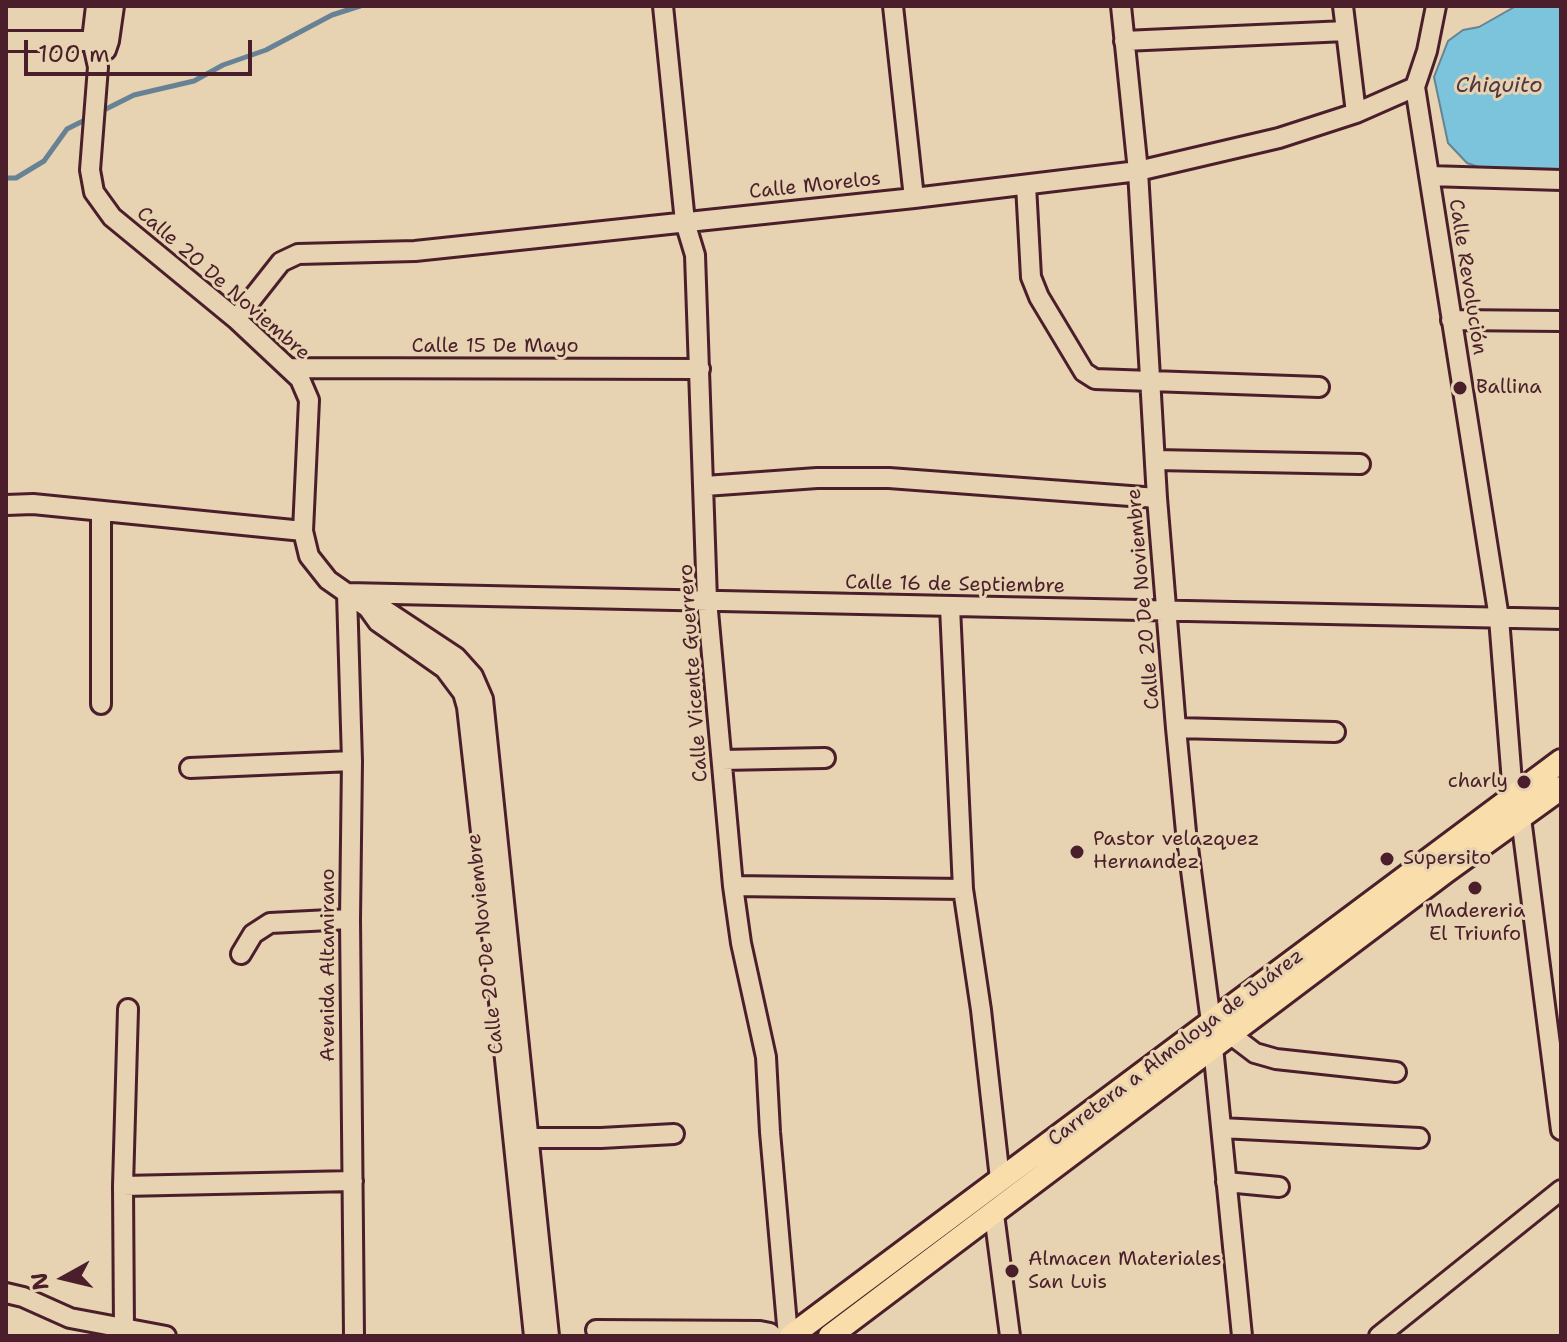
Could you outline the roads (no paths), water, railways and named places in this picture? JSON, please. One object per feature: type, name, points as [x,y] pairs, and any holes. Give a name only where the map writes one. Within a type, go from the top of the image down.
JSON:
[{"type":"main road","name":"Carretera a Almoloya de Juárez","points":[[830,1336],[994,1214],[1364,920],[1513,795],[1561,761]]},
{"type":"main road","name":"Carretera a Almoloya de Juárez","points":[[1364,920],[1521,818],[1561,788]]},
{"type":"main road","name":"Carretera a Almoloya de Juárez","points":[[790,1336],[1000,1179],[1218,1034]]},
{"type":"street","points":[[96,6],[101,40]]},
{"type":"street","points":[[101,40],[114,6]]},
{"type":"street","name":"Calle Vicente Guerrero","points":[[663,6],[685,222],[694,245],[707,600],[733,886],[741,943],[765,1049],[790,1336]]},
{"type":"street","points":[[893,6],[914,198]]},
{"type":"street","name":"Calle 20 De Noviembre","points":[[1121,6],[1138,171],[1157,498],[1176,728],[1186,832],[1218,1034],[1221,1128],[1242,1336]]},
{"type":"street","points":[[1343,6],[1356,113]]},
{"type":"street","name":"Calle Revolución","points":[[1436,6],[1427,51],[1415,87],[1499,618],[1513,795]]},
{"type":"street","points":[[1124,41],[1346,31]]},
{"type":"street","points":[[6,41],[101,40]]},
{"type":"street","name":"Calle 20 De Noviembre","points":[[101,40],[91,151],[91,180],[101,205],[236,319],[300,379],[309,400],[303,541],[313,563],[328,580],[368,608],[385,610],[456,657],[473,676],[483,699],[491,858],[522,1138],[549,1336]]},
{"type":"street","name":"Calle Morelos","points":[[236,319],[281,262],[298,254],[415,251],[1138,171],[1279,138],[1356,113],[1415,87]]},
{"type":"street","points":[[1429,176],[1561,180]]},
{"type":"street","points":[[1026,185],[1031,277],[1039,297],[1084,372],[1095,379],[1319,387]]},
{"type":"street","points":[[1451,320],[1561,321]]},
{"type":"street","name":"Calle 15 De Mayo","points":[[290,368],[700,369]]},
{"type":"street","points":[[1155,460],[1360,464]]},
{"type":"street","points":[[705,486],[817,478],[889,478],[1157,498]]},
{"type":"street","points":[[6,505],[33,504],[303,531]]},
{"type":"street","points":[[101,512],[101,704]]},
{"type":"street","name":"Calle 16 de Septiembre","points":[[347,593],[1561,619]]},
{"type":"street","name":"Avenida Altamirano","points":[[347,593],[352,761],[350,919],[354,1336]]},
{"type":"street","points":[[950,607],[963,889],[981,1010],[1000,1179]]},
{"type":"street","points":[[1176,728],[1335,732]]},
{"type":"street","points":[[722,760],[825,758]]},
{"type":"street","points":[[190,768],[352,761]]},
{"type":"street","points":[[1521,818],[1561,1130]]},
{"type":"street","points":[[733,886],[963,889]]},
{"type":"street","points":[[241,954],[253,934],[270,923],[350,919]]},
{"type":"street","points":[[124,1330],[123,1186],[128,1009]]},
{"type":"street","points":[[1218,1034],[1255,1053],[1276,1059],[1396,1072]]},
{"type":"street","points":[[1221,1128],[1419,1138]]},
{"type":"street","points":[[522,1138],[674,1134]]},
{"type":"street","name":"Calle 20 De Noviembre","points":[[522,1138],[534,1336]]},
{"type":"street","points":[[123,1186],[353,1181]]},
{"type":"street","points":[[1226,1182],[1279,1187]]},
{"type":"street","points":[[1379,1336],[1561,1190]]},
{"type":"street","points":[[994,1214],[1010,1336]]},
{"type":"street","points":[[6,1293],[23,1297],[70,1318],[165,1336]]},
{"type":"street","points":[[596,1330],[760,1331],[773,1336]]},
{"type":"water","name":"Chiquito","points":[[1516,6],[1561,6],[1561,173],[1484,169],[1467,163],[1448,143],[1434,77],[1448,41],[1463,30],[1479,27]]},
{"type":"waterway","points":[[100,112],[134,95],[194,81],[223,65],[266,50],[332,15],[360,6]]},
{"type":"waterway","points":[[6,178],[16,178],[44,161],[67,129],[91,117]]},
{"type":"place","name":"Ballina","points":[[1460,388]]},
{"type":"place","name":"charly","points":[[1524,782]]},
{"type":"place","name":"Pastor velazquez Hernandez","points":[[1077,852]]},
{"type":"place","name":"Supersito","points":[[1387,859]]},
{"type":"place","name":"Madereria El Triunfo","points":[[1475,888]]},
{"type":"place","name":"Almacen Materiales San Luis","points":[[1012,1271]]}]
